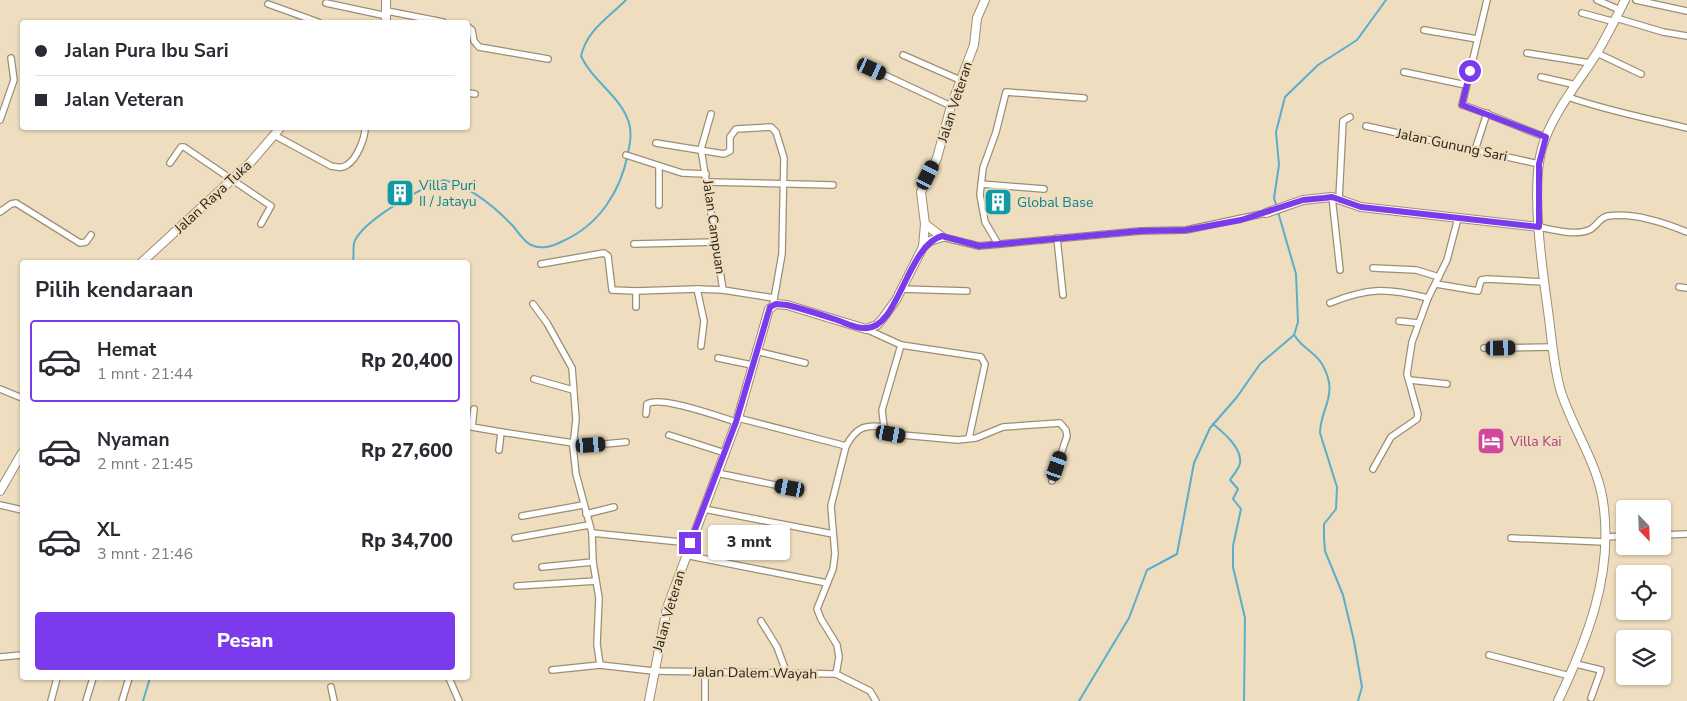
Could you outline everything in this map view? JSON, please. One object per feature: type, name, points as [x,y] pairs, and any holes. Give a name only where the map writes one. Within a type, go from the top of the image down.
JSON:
[{"type":"street","points":[[386,0],[386,17]]},
{"type":"street","name":"Jalan Veteran","points":[[866,329],[880,322],[901,289],[923,247],[925,224],[922,192],[937,158],[951,106],[974,45],[978,18],[985,0]]},
{"type":"street","points":[[1487,0],[1462,105],[1487,113],[1504,123],[1546,137]]},
{"type":"street","points":[[1597,0],[1620,10]]},
{"type":"street","points":[[1636,0],[1687,12]]},
{"type":"street","points":[[1558,701],[1576,664],[1593,619],[1601,588],[1606,539],[1604,508],[1599,482],[1561,391],[1552,347],[1539,227],[1539,164],[1546,137],[1568,97],[1597,53],[1623,1]]},
{"type":"street","points":[[326,2],[386,17],[420,20]]},
{"type":"street","points":[[268,4],[303,20]]},
{"type":"street","points":[[1582,14],[1687,36]]},
{"type":"street","points":[[470,28],[474,41],[479,47],[548,59]]},
{"type":"street","points":[[1424,30],[1477,39]]},
{"type":"street","points":[[1527,53],[1590,63]]},
{"type":"street","points":[[1597,53],[1641,74]]},
{"type":"street","points":[[903,55],[960,80]]},
{"type":"street","points":[[0,120],[14,80],[11,58]]},
{"type":"street","points":[[872,69],[951,106]]},
{"type":"street","points":[[1404,72],[1466,85]]},
{"type":"street","points":[[1541,77],[1576,85]]},
{"type":"street","points":[[998,244],[985,222],[980,195],[983,168],[996,132],[1006,92],[1084,98]]},
{"type":"street","points":[[470,93],[475,94]]},
{"type":"street","points":[[1568,97],[1628,116],[1646,118],[1687,128]]},
{"type":"street","points":[[1475,150],[1487,113]]},
{"type":"street","name":"Jalan Campuan","points":[[711,114],[701,149],[708,182],[723,290],[774,301]]},
{"type":"street","points":[[1340,270],[1336,198],[1344,121],[1350,117]]},
{"type":"street","name":"Jalan Gunung Sari","points":[[1366,126],[1539,164]]},
{"type":"street","points":[[656,143],[724,154],[730,151],[730,137],[736,129],[771,127],[776,132],[784,158],[782,254],[774,301],[866,329],[901,345],[981,357],[985,364],[969,438]]},
{"type":"street","name":"Jalan Raya Tuka","points":[[144,260],[232,180],[278,130]]},
{"type":"street","points":[[274,135],[325,163],[340,168],[347,166],[352,160],[364,138],[365,130]]},
{"type":"street","points":[[170,163],[180,147],[184,147],[271,206],[261,224]]},
{"type":"street","points":[[626,156],[682,173],[706,174]]},
{"type":"street","points":[[659,166],[659,205]]},
{"type":"street","points":[[708,182],[833,186]]},
{"type":"street","points":[[981,184],[1044,189]]},
{"type":"street","points":[[925,224],[942,236],[967,244],[998,244],[1140,231],[1186,230],[1266,213],[1282,206],[1310,199],[1336,198],[1361,207],[1563,231],[1586,231],[1608,216],[1634,216],[1687,232]]},
{"type":"street","points":[[0,212],[11,204],[16,203],[80,243],[86,242],[91,235]]},
{"type":"street","points":[[1373,469],[1391,437],[1417,419],[1418,414],[1407,374],[1412,342],[1428,298],[1447,260],[1458,218]]},
{"type":"street","points":[[923,247],[930,241],[942,236]]},
{"type":"street","points":[[1057,238],[1063,295]]},
{"type":"street","points":[[634,244],[716,242]]},
{"type":"street","points":[[541,264],[604,253],[608,256],[612,290],[723,290]]},
{"type":"street","points":[[1373,268],[1416,270],[1439,276]]},
{"type":"street","points":[[1436,284],[1478,291],[1481,280],[1487,279],[1544,282]]},
{"type":"street","points":[[1679,287],[1687,288]]},
{"type":"street","points":[[697,289],[704,321],[701,346]]},
{"type":"street","points":[[901,289],[967,291]]},
{"type":"street","points":[[636,291],[636,307]]},
{"type":"street","points":[[1330,303],[1355,292],[1369,291],[1399,291],[1428,298]]},
{"type":"street","name":"Jalan Veteran","points":[[648,701],[667,608],[685,555],[725,453],[769,309],[774,301]]},
{"type":"street","points":[[533,304],[572,368],[576,419],[573,445],[576,474],[592,533],[593,562],[599,598],[598,644],[600,665]]},
{"type":"street","points":[[1399,321],[1418,323]]},
{"type":"street","points":[[884,427],[882,410],[901,345]]},
{"type":"street","points":[[1484,348],[1552,347]]},
{"type":"street","points":[[756,350],[805,363]]},
{"type":"street","points":[[718,358],[752,365]]},
{"type":"street","points":[[534,379],[573,390]]},
{"type":"street","points":[[1410,380],[1448,384]]},
{"type":"street","points":[[0,389],[20,397]]},
{"type":"street","points":[[646,414],[649,402],[684,406],[846,446],[854,433],[868,425],[884,427],[891,434],[958,440],[1003,427],[1060,423],[1066,430],[1067,436],[1052,481]]},
{"type":"street","points":[[474,409],[472,427],[573,445],[626,442]]},
{"type":"street","points":[[498,450],[501,432]]},
{"type":"street","points":[[669,435],[725,453]]},
{"type":"street","name":"Jalan Dalem Wayah","points":[[552,670],[600,665],[653,671],[705,673],[836,674],[839,656],[837,645],[818,614],[818,609],[833,569],[835,554],[831,506],[846,446]]},
{"type":"street","points":[[0,491],[20,456]]},
{"type":"street","points":[[717,473],[790,488]]},
{"type":"street","points":[[0,505],[20,510]]},
{"type":"street","points":[[522,516],[583,505]]},
{"type":"street","points":[[586,514],[614,507]]},
{"type":"street","points":[[704,509],[833,534]]},
{"type":"street","points":[[514,538],[590,525]]},
{"type":"street","points":[[592,533],[690,543]]},
{"type":"street","points":[[1671,535],[1687,534]]},
{"type":"street","points":[[1511,538],[1606,539],[1616,537]]},
{"type":"street","points":[[685,555],[827,583]]},
{"type":"street","points":[[542,567],[593,562]]},
{"type":"street","points":[[517,586],[596,580]]},
{"type":"street","points":[[761,621],[777,646],[787,674]]},
{"type":"street","points":[[0,657],[20,655]]},
{"type":"street","points":[[1489,655],[1570,676]]},
{"type":"street","points":[[1576,664],[1601,670],[1591,698]]},
{"type":"street","points":[[705,673],[705,701]]},
{"type":"street","points":[[836,674],[870,691],[876,701]]},
{"type":"street","points":[[51,701],[56,680]]},
{"type":"street","points":[[86,701],[92,680]]},
{"type":"street","points":[[122,701],[128,680]]},
{"type":"street","points":[[450,680],[459,701]]},
{"type":"street","points":[[331,687],[334,701]]},
{"type":"waterway","points":[[353,260],[354,243],[359,234],[368,225],[408,197],[444,180],[464,187],[482,198],[506,219],[526,242],[535,246],[548,247],[563,241],[576,234],[598,216],[620,181],[628,153],[630,130],[629,123],[620,105],[592,73],[581,56],[593,32],[626,0]]},
{"type":"waterway","points":[[1277,208],[1274,198],[1279,165],[1276,132],[1285,97],[1318,65],[1357,40],[1386,0]]},
{"type":"waterway","points":[[1079,701],[1129,618],[1147,570],[1177,554],[1194,463],[1210,428],[1237,397],[1260,364],[1294,335],[1298,322],[1296,274],[1278,212]]},
{"type":"waterway","points":[[1295,336],[1322,364],[1329,384],[1328,401],[1320,433],[1337,487],[1336,509],[1324,524],[1325,551],[1343,595],[1354,641],[1362,687],[1358,701]]},
{"type":"waterway","points":[[1213,424],[1231,441],[1240,457],[1240,463],[1230,480],[1238,489],[1233,499],[1241,509],[1233,546],[1233,567],[1245,618],[1244,701]]},
{"type":"waterway","points":[[143,701],[149,680]]},
{"type":"place","name":"Villa Puri II / Jatayu","points":[[400,193]]},
{"type":"place","name":"Global Base","points":[[998,202]]},
{"type":"place","name":"Villa Kai","points":[[1491,441]]},
{"type":"route","points":[[690,543],[736,422],[770,307],[776,304],[787,305],[858,327],[871,328],[880,322],[896,300],[923,247],[930,241],[942,236],[953,241],[979,246],[1140,231],[1186,230],[1241,220],[1303,200],[1332,197],[1361,207],[1539,227],[1538,175],[1542,148],[1546,137],[1504,123],[1487,113],[1462,105],[1470,71]]}]
